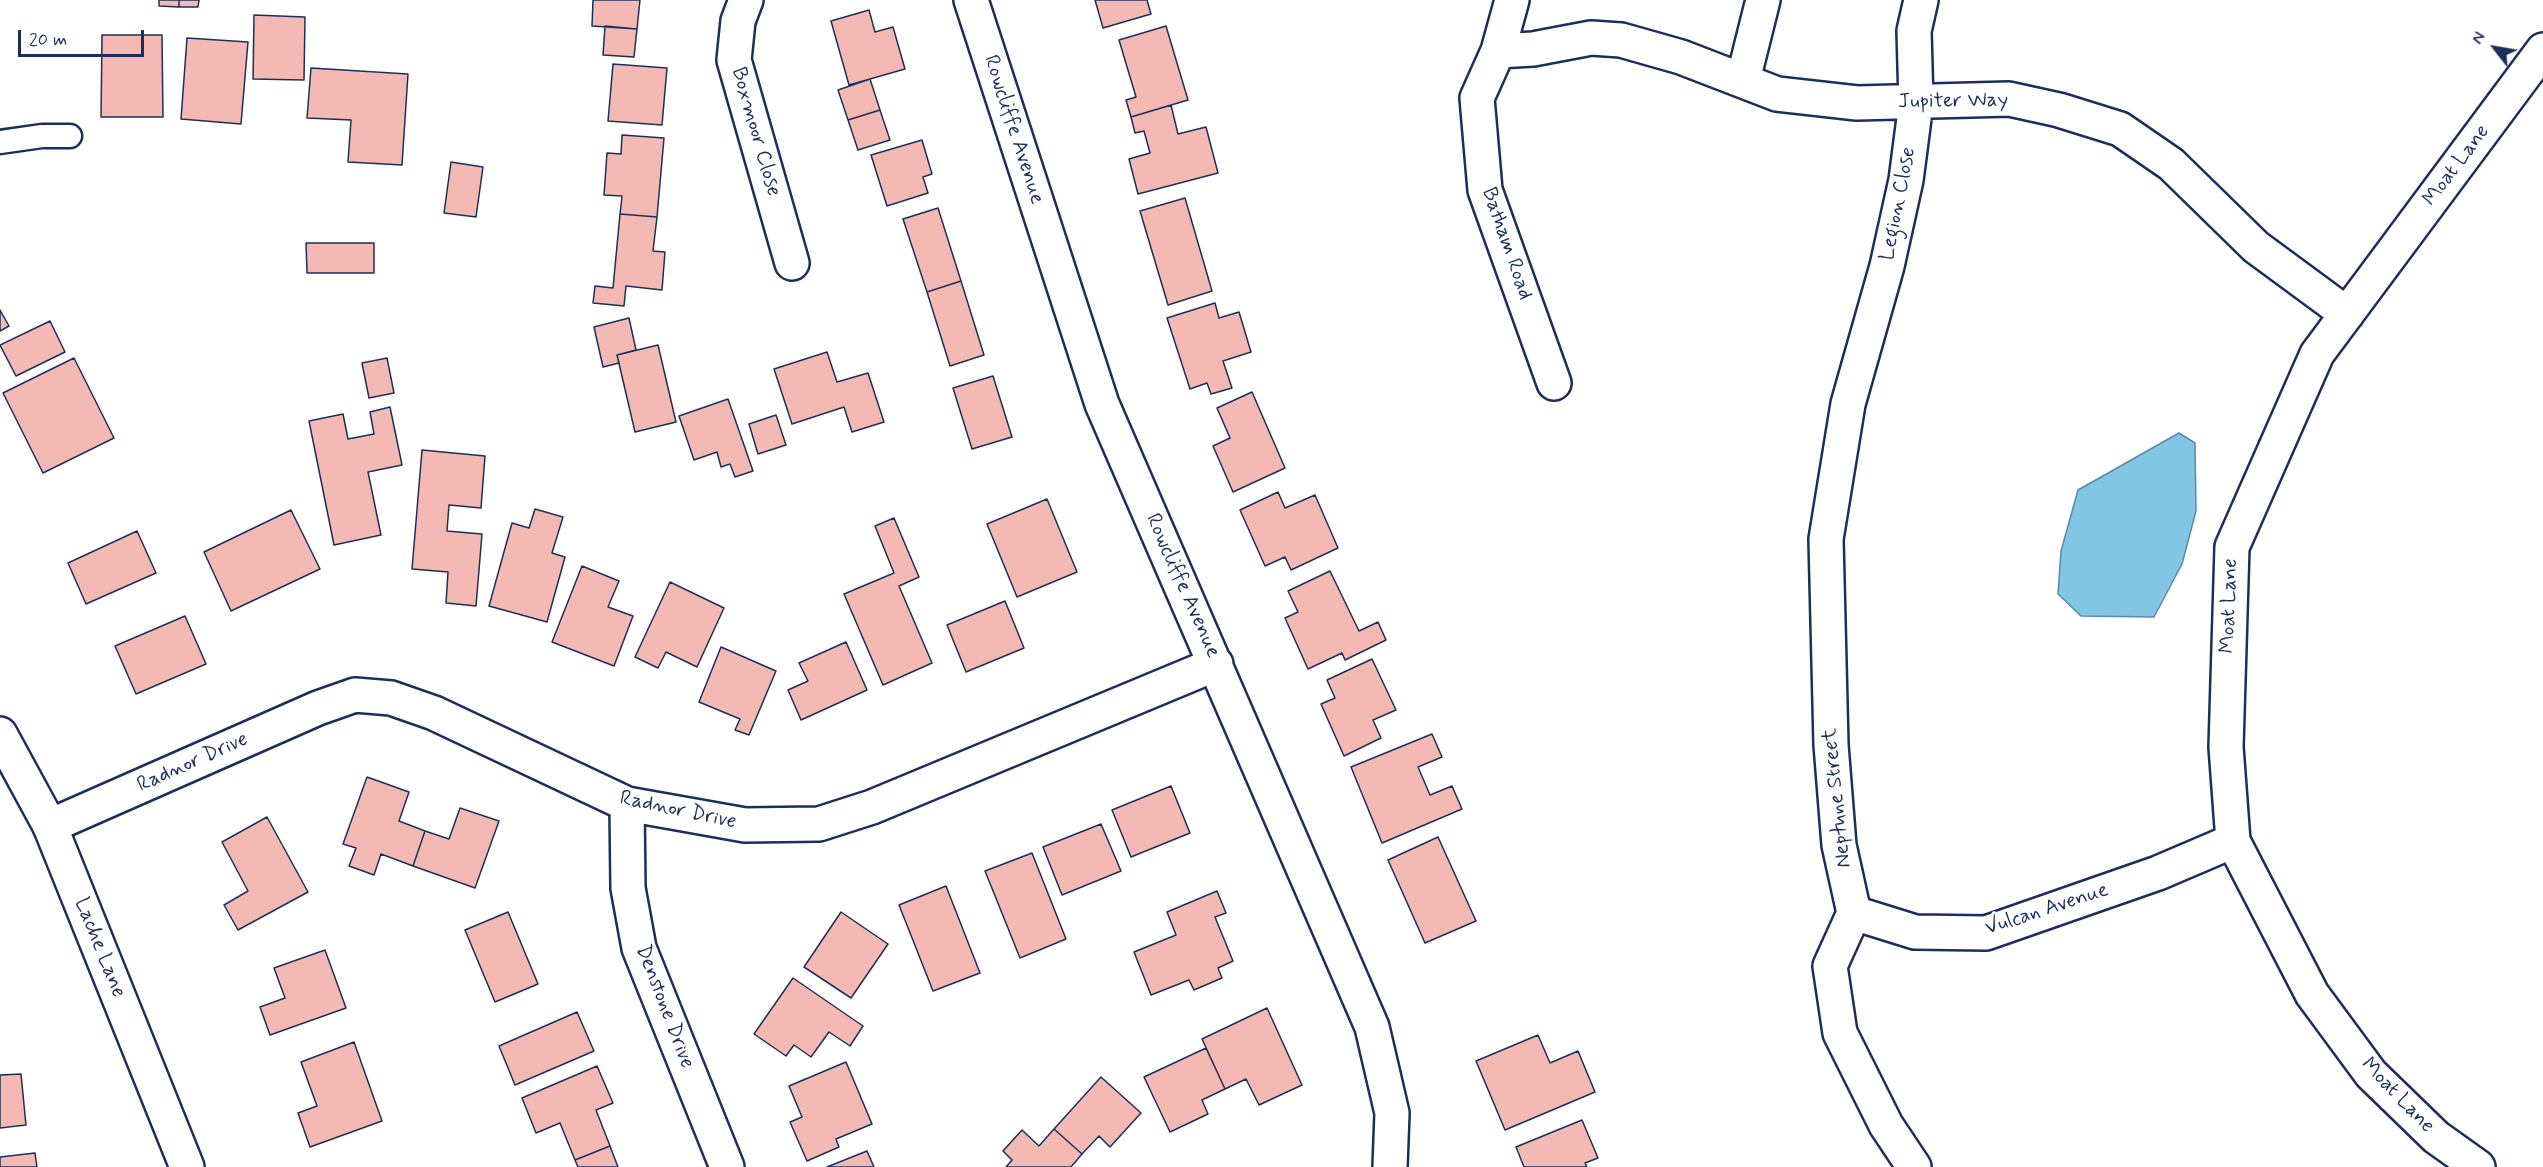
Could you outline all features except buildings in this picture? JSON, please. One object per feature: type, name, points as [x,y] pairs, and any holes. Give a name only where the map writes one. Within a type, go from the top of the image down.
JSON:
[{"type":"street","name":"Boxmoor Close","points":[[746,0],[738,21],[734,60],[792,263]]},
{"type":"street","name":"Rowcliffe Avenue","points":[[971,0],[1102,404],[1372,1027],[1392,1113],[1390,1167]]},
{"type":"street","name":"Batham Road","points":[[1512,0],[1498,51],[1477,98],[1485,190],[1554,383]]},
{"type":"street","points":[[1743,80],[1763,0]]},
{"type":"street","name":"Legion Close","points":[[1848,404],[1887,266],[1906,180],[1916,103],[1914,31],[1921,0]]},
{"type":"street","name":"Jupiter Way","points":[[1498,51],[1533,49],[1591,38],[1621,40],[1681,57],[1777,94],[1857,103],[2009,99],[2059,110],[2120,129],[2171,164],[2256,247],[2347,314]]},
{"type":"street","name":"Moat Lane","points":[[2478,1167],[2436,1137],[2371,1074],[2312,994],[2233,841],[2226,747],[2232,547],[2317,354],[2543,50]]},
{"type":"street","name":"Neptune Street","points":[[1848,404],[1826,539],[1831,745],[1839,844],[1854,913]]},
{"type":"street","name":"Radnor Drive","points":[[50,826],[308,713],[355,695],[391,698],[434,713],[627,804],[745,825],[819,824],[872,807],[1216,664]]},
{"type":"street","name":"Lache Lane","points":[[0,734],[50,826],[187,1167]]},
{"type":"street","name":"Denstone Drive","points":[[627,804],[628,888],[639,948],[727,1167]]},
{"type":"street","name":"Vulcan Avenue","points":[[1854,913],[1915,932],[1986,933],[2158,873],[2233,841]]},
{"type":"street","points":[[1854,913],[1830,966],[1840,1033],[1886,1125],[1914,1167]]},
{"type":"lane","points":[[0,142],[42,136],[70,136]]},
{"type":"water","points":[[2179,433],[2195,443],[2196,511],[2182,564],[2154,617],[2081,616],[2058,594],[2061,551],[2078,490]]}]
